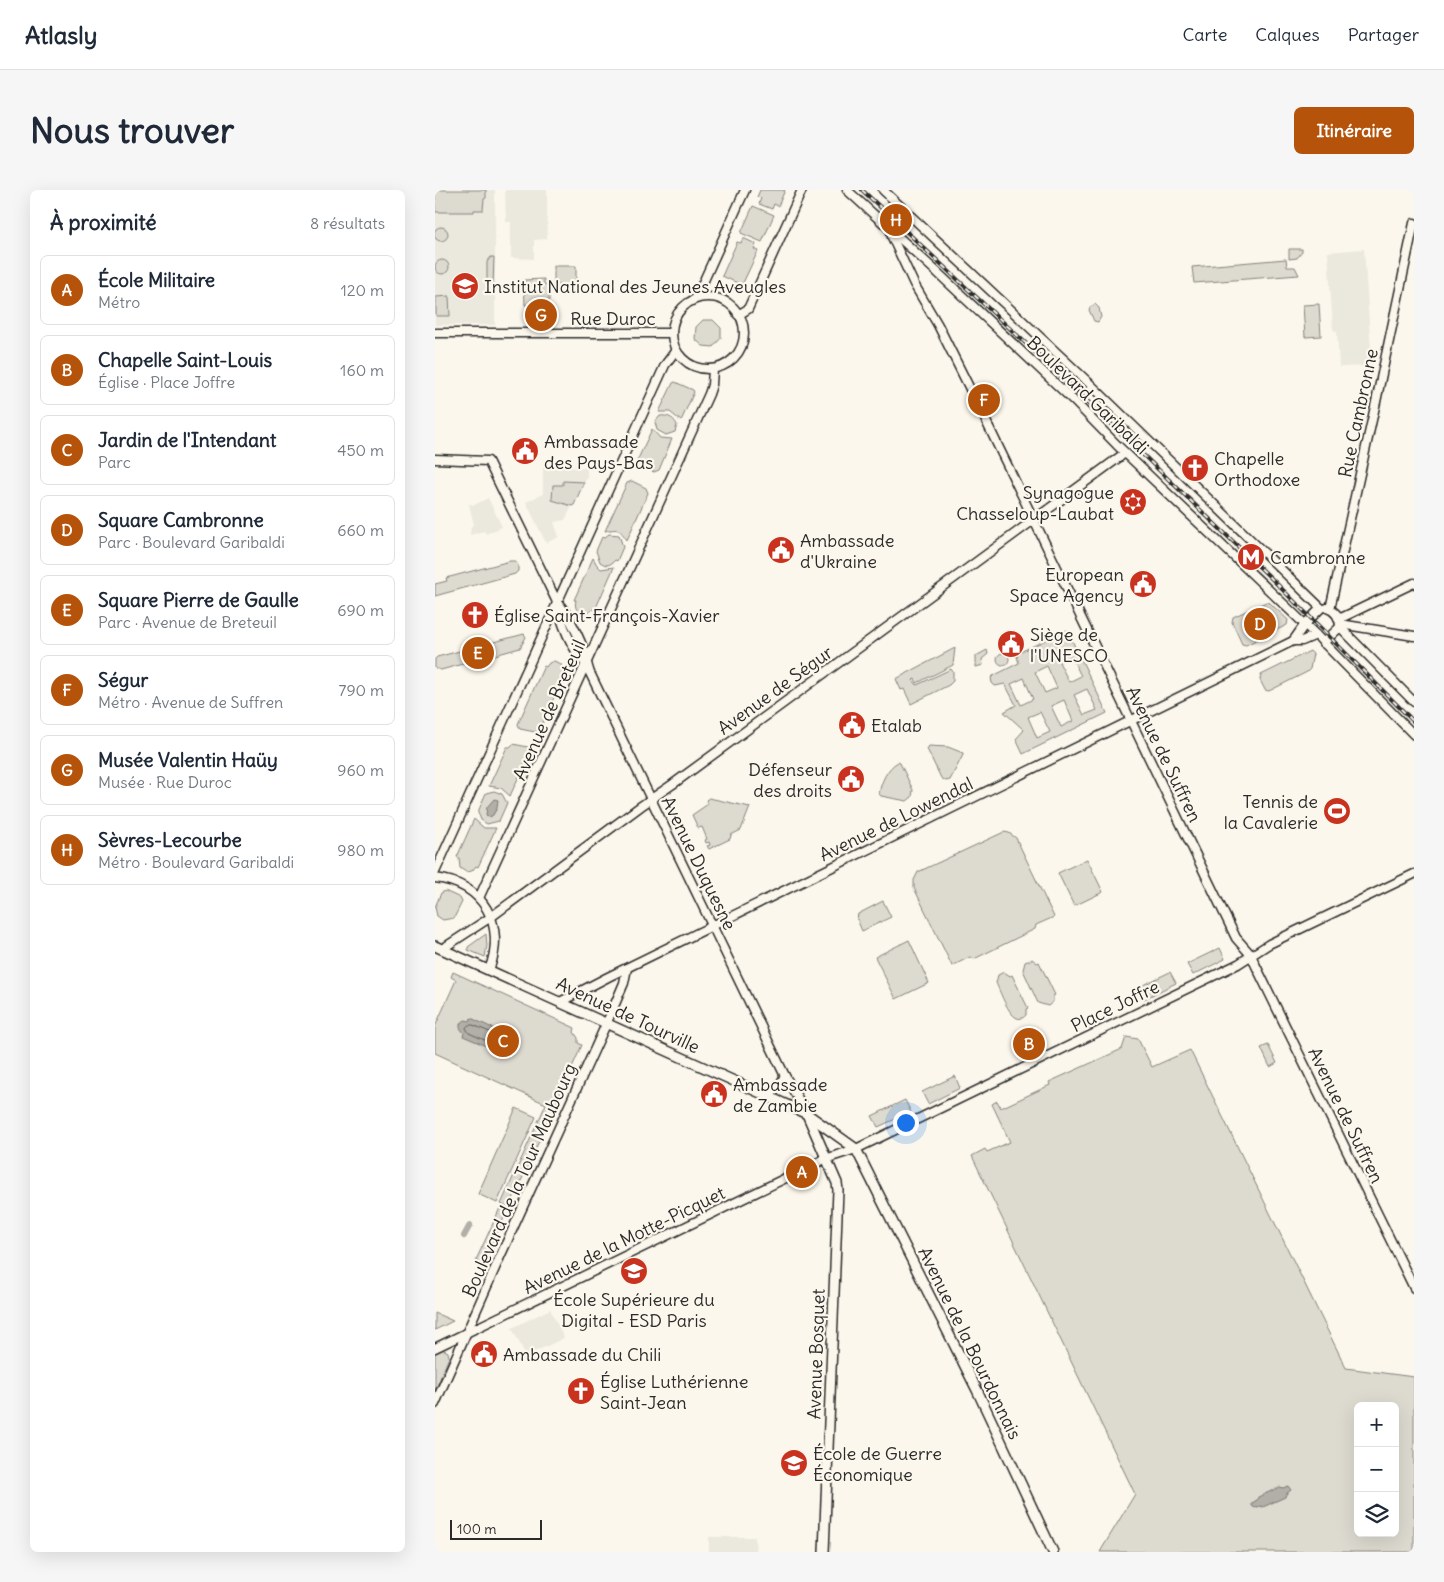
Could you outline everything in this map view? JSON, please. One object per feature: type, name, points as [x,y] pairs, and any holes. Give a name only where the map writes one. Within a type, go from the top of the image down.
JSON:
[{"type":"main road","name":"Avenue de Tourville","points":[[438,947],[807,1114],[855,1149]]},
{"type":"main road","name":"Avenue Bosquet","points":[[807,1114],[837,1183],[838,1190],[824,1552]]},
{"type":"main road","name":"Avenue de la Bourdonnais","points":[[855,1149],[977,1390],[1053,1552]]},
{"type":"street","points":[[696,298],[745,190]]},
{"type":"street","points":[[739,315],[748,309],[802,190]]},
{"type":"street","name":"Boulevard Garibaldi","points":[[847,190],[1073,400],[1125,453],[1305,624],[1414,735]]},
{"type":"street","name":"Boulevard Garibaldi","points":[[883,190],[1089,382],[1321,608]]},
{"type":"street","name":"Rue Cambronne","points":[[1330,609],[1377,402],[1414,223]]},
{"type":"street","name":"Avenue de Suffren","points":[[891,231],[913,284],[931,311],[985,419],[1236,938],[1251,955],[1414,1288]]},
{"type":"street","points":[[696,298],[720,299],[729,304],[739,315],[743,328],[741,345],[730,361],[713,369],[703,368],[690,364],[676,350],[672,333],[673,324],[686,303],[696,298]]},
{"type":"street","name":"Rue Duroc","points":[[435,333],[672,333]]},
{"type":"street","name":"Avenue de Breteuil","points":[[435,872],[665,365],[676,350]]},
{"type":"street","name":"Avenue de Breteuil","points":[[479,898],[709,394],[712,385],[713,369]]},
{"type":"street","name":"Avenue de Ségur","points":[[438,947],[491,917],[1125,453]]},
{"type":"street","name":"Avenue Duquesne","points":[[435,460],[488,461],[557,602],[564,609],[584,651],[586,664],[712,926],[785,1076],[807,1114]]},
{"type":"street","points":[[1323,643],[1340,624],[1414,583]]},
{"type":"street","points":[[1293,641],[1305,624],[1321,608],[1330,609],[1336,613],[1340,624],[1414,702]]},
{"type":"street","points":[[1340,624],[1414,636]]},
{"type":"street","name":"Avenue de Lowendal","points":[[560,1002],[1293,641],[1302,641],[1316,635]]},
{"type":"street","points":[[1251,955],[1285,936],[1414,874]]},
{"type":"street","points":[[435,878],[458,883],[469,890],[479,898],[491,917],[495,928],[496,943],[493,961],[489,970]]},
{"type":"street","name":"Place Joffre","points":[[825,1159],[855,1149],[1238,964],[1251,955]]},
{"type":"street","name":"Boulevard de la Tour Maubourg","points":[[435,1404],[607,1024],[627,968]]},
{"type":"street","points":[[768,1097],[785,1076]]},
{"type":"street","name":"Avenue de la Motte-Picquet","points":[[435,1348],[825,1159]]},
{"type":"shaded area","name":"Institut National des Jeunes Aveugles","points":[[435,190],[495,190],[495,325],[435,325]]},
{"type":"shaded area","points":[[435,190],[486,190],[483,210],[474,210],[474,212],[435,212]]},
{"type":"shaded area","points":[[505,190],[547,190],[547,239],[534,240],[534,259],[511,258],[511,222],[506,222]]},
{"type":"shaded area","points":[[760,190],[785,190],[778,206],[774,204],[772,209],[759,204],[761,198],[757,197]]},
{"type":"shaded area","points":[[753,206],[774,215],[762,242],[741,233]]},
{"type":"shaded area","points":[[441,227],[446,229],[448,234],[446,239],[441,241],[436,239],[434,234],[436,229]]},
{"type":"shaded area","points":[[743,238],[756,244],[754,249],[758,251],[742,285],[722,276],[737,242],[741,243]]},
{"type":"shaded area","points":[[1289,249],[1302,249],[1302,252],[1297,258],[1289,259]]},
{"type":"shaded area","points":[[1364,249],[1372,366],[1339,367],[1337,331],[1333,330],[1328,252]]},
{"type":"shaded area","points":[[491,257],[494,257],[493,285],[487,285],[487,262]]},
{"type":"shaded area","points":[[1286,259],[1287,267],[1295,267],[1299,275],[1194,283],[1192,267]]},
{"type":"shaded area","points":[[442,260],[447,262],[449,267],[447,272],[442,274],[437,272],[435,267],[437,262]]},
{"type":"shaded area","points":[[554,266],[576,266],[576,284],[554,285]]},
{"type":"shaded area","points":[[544,279],[544,284],[549,285],[549,301],[543,301],[543,305],[525,305],[524,280]]},
{"type":"shaded area","points":[[449,296],[450,316],[436,316],[436,297]]},
{"type":"shaded area","points":[[1095,304],[1099,308],[1101,317],[1098,322],[1094,321],[1089,310]]},
{"type":"shaded area","points":[[1319,304],[1321,336],[1305,337],[1303,305]]},
{"type":"shaded area","points":[[703,320],[713,320],[721,328],[721,338],[713,347],[703,346],[695,339],[696,327]]},
{"type":"shaded area","points":[[675,382],[694,392],[681,421],[670,412],[659,412]]},
{"type":"shaded area","points":[[660,416],[666,416],[674,420],[677,425],[675,432],[666,435],[657,430],[655,422]]},
{"type":"shaded area","points":[[652,429],[660,438],[672,439],[659,470],[654,472],[639,465],[637,461]]},
{"type":"shaded area","points":[[543,467],[587,468],[587,477],[565,520],[554,522],[559,537],[546,543],[526,502],[543,494]]},
{"type":"shaded area","points":[[563,481],[584,482],[572,506],[552,500],[553,485],[563,485]]},
{"type":"shaded area","points":[[632,481],[646,488],[648,493],[627,540],[619,530],[605,531],[627,483]]},
{"type":"shaded area","points":[[488,498],[502,527],[486,534],[484,531],[470,535],[471,526],[474,525],[469,504],[474,505]]},
{"type":"shaded area","points":[[609,534],[619,535],[623,547],[617,561],[615,560],[606,565],[600,562],[596,551],[602,537],[604,538]]},
{"type":"shaded area","points":[[593,558],[601,569],[614,567],[595,610],[593,609],[584,614],[577,609],[575,605],[576,600],[574,600]]},
{"type":"shaded area","points":[[515,561],[518,565],[518,571],[515,574],[435,596],[435,584],[447,581],[446,578]]},
{"type":"shaded area","points":[[1266,602],[1270,603],[1288,620],[1287,625],[1246,645],[1242,644],[1232,622],[1233,617]]},
{"type":"shaded area","points":[[1067,630],[1107,713],[1023,754],[1016,739],[1024,730],[1004,712],[1016,705],[1005,684],[995,686],[991,678],[1019,663],[1018,653]],"holes":[[[1071,656],[1081,676],[1069,682],[1059,662]],[[1047,666],[1057,688],[1045,693],[1035,672]],[[1024,678],[1033,699],[1021,705],[1011,684]],[[1087,689],[1097,710],[1084,715],[1074,695]],[[1064,700],[1073,721],[1061,727],[1051,706]],[[1040,712],[1050,732],[1037,738],[1028,717]]]},
{"type":"shaded area","points":[[524,634],[526,637],[520,648],[441,670],[435,668],[435,659],[437,657]]},
{"type":"shaded area","points":[[955,648],[953,665],[917,683],[915,679],[913,680],[917,685],[951,669],[953,681],[949,685],[911,704],[904,689],[901,690],[896,679]]},
{"type":"shaded area","points":[[987,650],[988,654],[982,659],[983,665],[976,667],[976,656]]},
{"type":"shaded area","points":[[1310,651],[1313,654],[1310,669],[1307,672],[1269,691],[1265,690],[1260,680],[1261,675]]},
{"type":"shaded area","points":[[1003,653],[1009,659],[1003,665],[997,659]]},
{"type":"shaded area","points":[[554,661],[561,664],[564,675],[540,729],[535,732],[520,729],[518,724],[544,666],[546,667]]},
{"type":"shaded area","points":[[513,744],[528,747],[530,752],[510,796],[501,788],[489,786],[507,747]]},
{"type":"shaded area","points":[[929,746],[948,747],[963,753],[950,780],[946,781],[941,778],[927,749]]},
{"type":"shaded area","points":[[898,762],[913,790],[912,797],[907,801],[879,794],[885,776]]},
{"type":"shaded area","points":[[494,791],[502,794],[507,803],[499,821],[487,824],[481,820],[478,812],[486,793]]},
{"type":"shaded area","points":[[709,798],[750,807],[741,830],[731,835],[730,839],[709,849],[707,846],[710,845],[709,842],[706,843],[705,840],[707,839],[702,827],[698,828],[692,815],[708,804],[706,800]]},
{"type":"shaded area","points":[[474,819],[484,828],[496,828],[478,867],[476,866],[472,871],[466,872],[460,868],[459,858],[457,857]]},
{"type":"shaded area","points":[[1004,832],[1016,838],[1054,917],[1036,925],[1035,929],[974,959],[970,957],[952,966],[914,888],[914,880],[918,872]]},
{"type":"shaded area","points":[[1087,859],[1103,892],[1074,906],[1058,873]]},
{"type":"shaded area","points":[[445,891],[460,898],[462,902],[454,918],[443,920],[437,916],[435,907],[441,893]]},
{"type":"shaded area","points":[[883,901],[891,917],[862,931],[857,919],[858,914]]},
{"type":"shaded area","points":[[486,934],[487,946],[485,957],[468,950],[468,947]]},
{"type":"shaded area","points":[[909,940],[929,983],[896,999],[875,957]]},
{"type":"shaded area","points":[[1220,948],[1225,959],[1193,975],[1187,964]]},
{"type":"shaded area","points":[[1032,959],[1037,963],[1039,962],[1055,995],[1053,996],[1053,1002],[1048,1006],[1038,1003],[1023,970],[1025,962]]},
{"type":"shaded area","points":[[453,972],[575,1028],[574,1032],[578,1038],[578,1043],[582,1045],[509,1208],[501,1204],[546,1104],[435,1053],[435,1027],[456,980],[451,977]]},
{"type":"shaded area","points":[[1004,972],[1010,976],[1012,975],[1028,1008],[1026,1009],[1026,1015],[1021,1018],[1017,1018],[1012,1014],[996,983],[998,975]]},
{"type":"shaded area","points":[[1170,972],[1176,983],[1144,999],[1139,987]]},
{"type":"shaded area","points":[[1126,1037],[1138,1039],[1152,1067],[1190,1050],[1346,1368],[1414,1377],[1414,1552],[1100,1552],[1135,1494],[972,1156],[985,1149],[987,1152],[1010,1142],[992,1104],[997,1101],[1001,1108],[1050,1085],[1049,1082],[1122,1049]]},
{"type":"shaded area","points":[[1268,1045],[1277,1063],[1270,1067],[1261,1048]]},
{"type":"shaded area","points":[[955,1076],[960,1088],[928,1104],[922,1092]]},
{"type":"shaded area","points":[[905,1100],[911,1112],[878,1127],[872,1116]]},
{"type":"shaded area","points":[[516,1108],[536,1117],[497,1203],[478,1194]]},
{"type":"shaded area","points":[[500,1208],[507,1211],[484,1262],[479,1264],[476,1260]]},
{"type":"shaded area","points":[[550,1309],[564,1338],[526,1356],[512,1328]]},
{"type":"shaded area","points":[[435,1313],[453,1321],[435,1330]]},
{"type":"shaded area","points":[[442,1349],[448,1352],[449,1357],[435,1391],[435,1353]]},
{"type":"shaded area","points":[[709,1537],[755,1537],[756,1552],[709,1552]]},
{"type":"water","points":[[494,799],[498,800],[497,808],[490,817],[486,815],[487,807]]},
{"type":"water","points":[[471,1018],[499,1031],[498,1033],[502,1040],[500,1045],[492,1046],[491,1048],[463,1036],[464,1033],[460,1028],[460,1024],[465,1020],[470,1021]]},
{"type":"water","points":[[1288,1486],[1291,1490],[1285,1497],[1263,1507],[1255,1508],[1252,1506],[1252,1503],[1258,1497],[1280,1487]]},
{"type":"waterway","points":[[464,1236],[470,1225]]},
{"type":"railway","points":[[862,190],[1081,395],[1274,581],[1414,722]]},
{"type":"place","name":"Sèvres-Lecourbe","points":[[896,220]]},
{"type":"place","name":"Institut National des Jeunes Aveugles","points":[[465,286]]},
{"type":"place","name":"Musée Valentin Haüy","points":[[541,315]]},
{"type":"place","name":"Ségur","points":[[984,400]]},
{"type":"place","name":"Ambassade des Pays-Bas","points":[[525,451]]},
{"type":"place","name":"Chapelle Orthodoxe","points":[[1195,468]]},
{"type":"place","name":"Synagogue Chasseloup-Laubat","points":[[1133,502]]},
{"type":"place","name":"Ambassade d'Ukraine","points":[[781,550]]},
{"type":"place","name":"Cambronne","points":[[1251,557]]},
{"type":"place","name":"European Space Agency","points":[[1143,584]]},
{"type":"place","name":"Église Saint-François-Xavier","points":[[475,615]]},
{"type":"place","name":"Square Cambronne","points":[[1260,624]]},
{"type":"place","name":"Siège de l'UNESCO","points":[[1011,644]]},
{"type":"place","name":"Square Pierre de Gaulle","points":[[478,653]]},
{"type":"place","name":"Etalab","points":[[852,725]]},
{"type":"place","name":"Défenseur des droits","points":[[851,779]]},
{"type":"place","name":"Tennis de la Cavalerie","points":[[1337,811]]},
{"type":"place","name":"Jardin de l'Intendant","points":[[503,1041]]},
{"type":"place","name":"Chapelle Saint-Louis","points":[[1029,1044]]},
{"type":"place","name":"Ambassade de Zambie","points":[[714,1094]]},
{"type":"place","name":"École Militaire","points":[[802,1172]]},
{"type":"place","name":"École Supérieure du Digital - ESD Paris","points":[[634,1271]]},
{"type":"place","name":"Ambassade du Chili","points":[[484,1354]]},
{"type":"place","name":"Église Luthérienne Saint-Jean","points":[[581,1391]]},
{"type":"place","name":"École de Guerre Économique","points":[[794,1463]]}]
